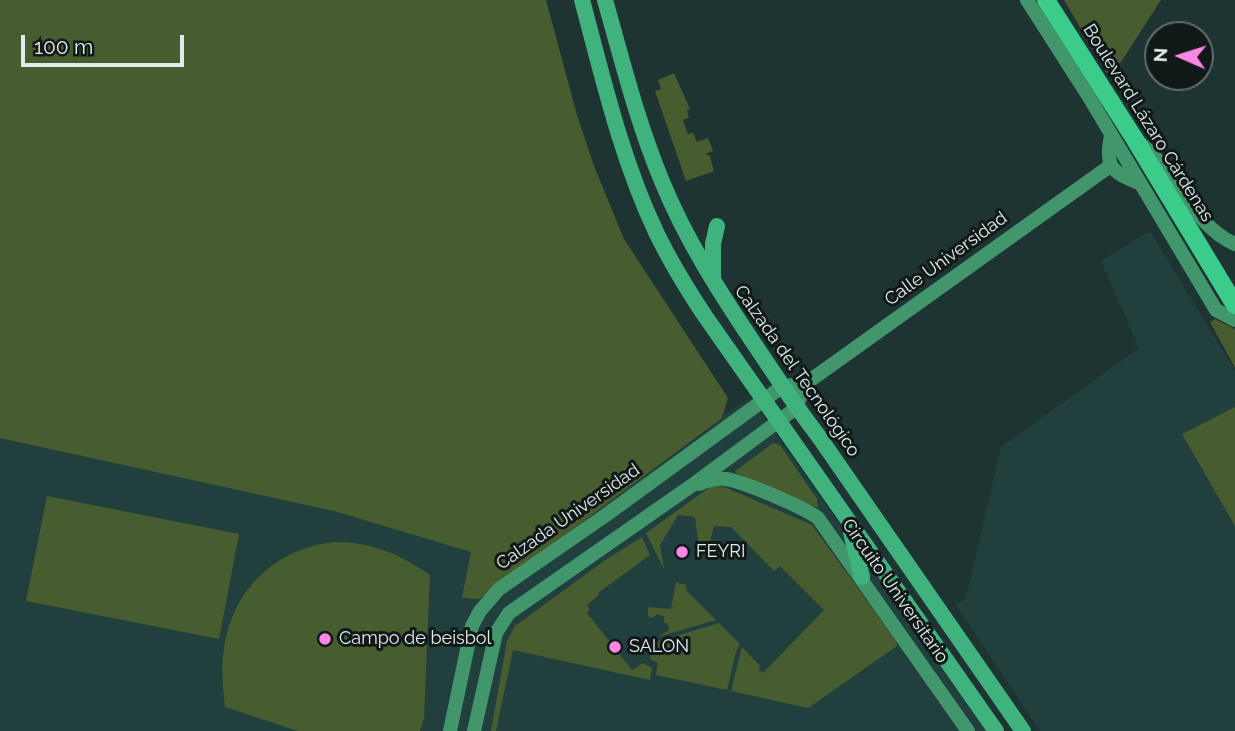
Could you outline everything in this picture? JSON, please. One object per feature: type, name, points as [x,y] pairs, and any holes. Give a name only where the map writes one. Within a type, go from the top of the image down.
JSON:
[{"type":"highway","name":"Boulevard Lázaro Cárdenas","points":[[1046,0],[1134,138],[1235,305]]},
{"type":"main road","points":[[582,0],[626,158],[657,233],[694,299],[996,731]]},
{"type":"main road","name":"Calzada del Tecnológico","points":[[605,0],[660,178],[713,282],[796,408],[836,461],[1023,731]]},
{"type":"main road","name":"Boulevard Lázaro Cárdenas","points":[[1027,0],[1216,310],[1235,320]]},
{"type":"main road","points":[[1111,135],[1108,152],[1110,166],[1118,174],[1141,184]]},
{"type":"main road","points":[[1134,138],[1164,166],[1213,231],[1235,244]]},
{"type":"main road","name":"Calle Universidad","points":[[805,384],[1110,166]]},
{"type":"main road","points":[[713,282],[713,244],[718,226]]},
{"type":"main road","points":[[694,299],[719,318],[756,370],[765,371],[766,362]]},
{"type":"main road","points":[[474,731],[496,633],[509,613],[691,486],[783,426],[796,408],[805,384],[783,386]]},
{"type":"main road","name":"Calzada Universidad","points":[[450,731],[472,626],[489,599],[783,386]]},
{"type":"main road","points":[[783,426],[798,426],[827,459],[836,461]]},
{"type":"main road","name":"Circuito Universitario","points":[[691,486],[707,481],[726,480],[805,510],[818,518],[968,731]]},
{"type":"main road","points":[[849,523],[862,577]]},
{"type":"main road","points":[[895,589],[915,577]]},
{"type":"shaded area","points":[[1150,231],[1235,371],[1235,407],[1187,432],[1235,518],[1235,731],[1040,731],[956,605],[966,599],[1001,447],[1139,348],[1101,261]]},
{"type":"shaded area","points":[[750,398],[987,731],[0,731],[0,436],[663,454]]},
{"type":"green space","points":[[0,0],[546,0],[577,115],[594,166],[624,239],[728,398],[722,418],[479,599],[462,598],[471,552],[334,511],[0,438]]},
{"type":"green space","points":[[1064,0],[1161,0],[1147,21],[1144,21],[1144,26],[1121,62],[1107,73]]},
{"type":"green space","points":[[674,73],[690,109],[687,110],[689,118],[683,120],[688,134],[693,133],[697,142],[708,138],[713,151],[705,154],[710,156],[714,171],[686,181],[655,91],[661,89],[658,80]]},
{"type":"green space","points":[[1215,319],[1235,329],[1235,368],[1210,322]]},
{"type":"green space","points":[[1235,407],[1235,526],[1182,434]]},
{"type":"green space","points":[[773,443],[780,445],[817,499],[818,508],[734,472]]},
{"type":"green space","points":[[718,486],[812,525],[897,646],[808,708],[731,691],[742,647],[763,673],[824,610],[780,566],[774,571],[731,527],[714,526],[707,554],[700,554],[695,517],[678,515],[660,545],[664,569],[646,533],[710,487]]},
{"type":"green space","points":[[47,496],[239,534],[219,639],[26,601]]},
{"type":"green space","points":[[642,537],[650,555],[598,593],[587,605],[590,610],[587,613],[632,670],[643,663],[652,668],[650,680],[513,650],[496,731],[491,731],[507,641],[515,626],[604,561]]},
{"type":"green space","points":[[335,542],[374,547],[407,561],[430,575],[424,718],[420,731],[298,731],[225,707],[222,670],[224,648],[237,607],[248,590],[261,575],[294,553]]},
{"type":"green space","points":[[676,582],[686,585],[687,591],[716,620],[658,637],[669,630],[668,624],[664,622],[664,617],[658,614],[652,618],[648,616],[648,607],[671,609]]},
{"type":"green space","points":[[719,623],[740,644],[727,690],[656,675],[658,663],[650,659],[650,650],[659,641]]},
{"type":"place","name":"FEYRI","points":[[682,552]]},
{"type":"place","name":"Campo de beisbol","points":[[325,639]]},
{"type":"place","name":"SALON","points":[[615,647]]}]
